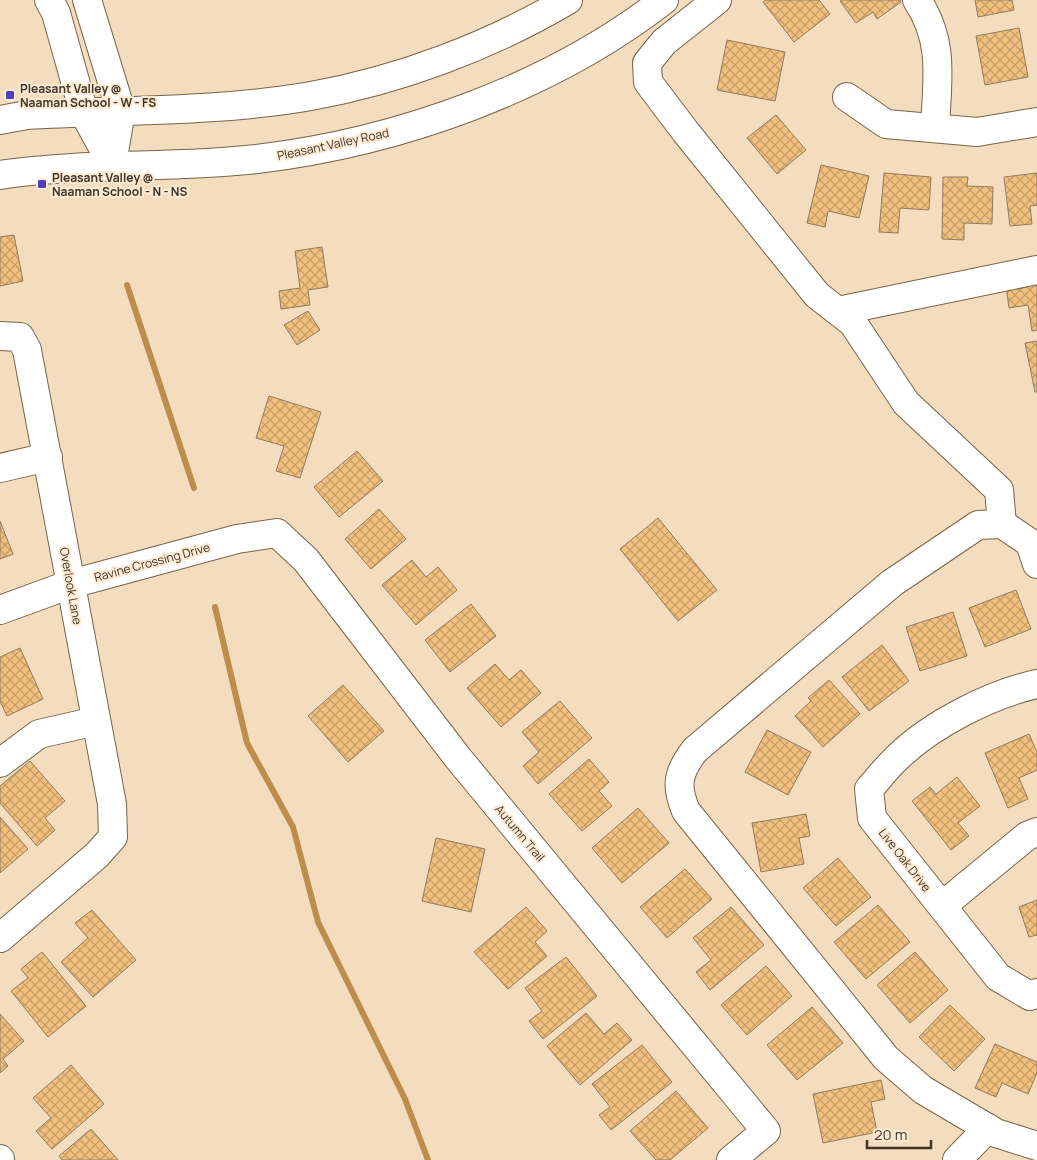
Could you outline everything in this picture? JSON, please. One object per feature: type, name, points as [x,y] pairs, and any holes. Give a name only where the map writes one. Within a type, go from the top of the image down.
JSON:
[{"type":"street","points":[[49,0],[56,13],[84,113],[112,164]]},
{"type":"street","points":[[87,0],[121,111],[112,164]]},
{"type":"street","points":[[0,120],[28,115],[265,102],[311,96],[430,64],[540,16],[568,0]]},
{"type":"street","name":"Pleasant Valley Road","points":[[0,175],[112,164],[192,164],[256,159],[356,142],[407,128],[486,100],[540,76],[641,18],[664,0]]},
{"type":"street","points":[[717,0],[664,42],[647,64],[648,82],[817,295],[853,323],[906,402],[1000,490],[1002,524]]},
{"type":"street","points":[[917,0],[929,19],[938,57],[935,128]]},
{"type":"street","points":[[847,97],[886,124],[977,132],[1037,122]]},
{"type":"street","points":[[838,311],[1037,270]]},
{"type":"street","name":"Overlook Lane","points":[[0,938],[97,855],[113,837],[112,804],[27,350],[10,337]]},
{"type":"street","points":[[0,468],[48,457]]},
{"type":"street","points":[[1037,564],[1030,543],[1002,524],[978,525],[892,583],[695,750],[681,768],[678,794],[686,812],[886,1058],[923,1090],[996,1133],[1037,1146]]},
{"type":"street","name":"Ravine Crossing Drive","points":[[0,610],[71,584],[238,539],[277,533]]},
{"type":"street","name":"Autumn Trail","points":[[277,533],[306,560],[458,758],[766,1130],[731,1160]]},
{"type":"street","name":"Live Oak Drive","points":[[1037,684],[1011,690],[952,717],[898,756],[869,789],[872,818],[998,977],[1030,996],[1037,994]]},
{"type":"street","points":[[0,763],[39,734],[96,721]]},
{"type":"street","points":[[942,906],[1027,836],[1037,832]]},
{"type":"street","points":[[957,1160],[988,1128]]},
{"type":"building","points":[[766,0],[819,0],[830,14],[794,42],[763,2]]},
{"type":"building","points":[[900,0],[901,2],[877,19],[873,12],[856,23],[840,1]]},
{"type":"building","points":[[975,0],[1012,0],[1014,10],[978,17]]},
{"type":"building","points":[[1019,28],[1028,77],[985,85],[976,36]]},
{"type":"building","points":[[727,40],[785,52],[775,101],[717,90]]},
{"type":"building","points":[[776,115],[806,150],[777,174],[747,138]]},
{"type":"building","points":[[821,165],[869,176],[859,218],[828,211],[825,227],[807,223]]},
{"type":"building","points":[[884,173],[931,177],[929,210],[900,208],[898,233],[879,232]]},
{"type":"building","points":[[1037,173],[1037,205],[1030,206],[1032,224],[1010,226],[1004,177]]},
{"type":"building","points":[[943,177],[968,177],[967,186],[993,187],[992,224],[964,223],[964,240],[942,239]]},
{"type":"building","points":[[14,235],[23,281],[0,286],[0,237]]},
{"type":"building","points":[[322,247],[328,287],[308,290],[310,305],[281,309],[279,291],[300,288],[295,251]]},
{"type":"building","points":[[1037,280],[1037,330],[1032,331],[1028,305],[1009,308],[1006,286]]},
{"type":"building","points":[[308,311],[320,330],[297,345],[284,325]]},
{"type":"building","points":[[1037,341],[1037,392],[1035,392],[1025,343]]},
{"type":"building","points":[[269,396],[321,412],[300,478],[276,471],[284,446],[256,438]]},
{"type":"building","points":[[357,451],[383,481],[339,517],[314,487]]},
{"type":"building","points":[[379,509],[406,539],[371,569],[345,539]]},
{"type":"building","points":[[658,518],[717,590],[678,621],[620,549]]},
{"type":"building","points":[[0,521],[13,554],[0,559]]},
{"type":"building","points":[[412,560],[426,577],[438,567],[457,590],[416,625],[382,585]]},
{"type":"building","points":[[1016,590],[1031,629],[985,647],[969,608]]},
{"type":"building","points":[[471,604],[496,636],[450,672],[425,640]]},
{"type":"building","points":[[953,612],[967,656],[920,671],[906,627]]},
{"type":"building","points":[[882,645],[909,681],[869,711],[842,677]]},
{"type":"building","points":[[20,648],[43,699],[7,716],[0,701],[0,657]]},
{"type":"building","points":[[495,664],[509,680],[521,670],[541,693],[501,727],[467,688]]},
{"type":"building","points":[[829,680],[860,714],[823,747],[795,716],[811,701],[808,698]]},
{"type":"building","points":[[343,685],[384,731],[348,762],[308,716]]},
{"type":"building","points":[[560,701],[592,738],[538,784],[523,766],[539,752],[522,732]]},
{"type":"building","points":[[767,730],[811,752],[788,795],[745,772]]},
{"type":"building","points":[[1029,734],[1037,752],[1037,770],[1019,778],[1028,799],[1008,808],[985,753]]},
{"type":"building","points":[[589,759],[609,782],[599,791],[612,806],[582,831],[549,794]]},
{"type":"building","points":[[30,761],[65,801],[45,818],[55,830],[37,846],[0,803],[0,786]]},
{"type":"building","points":[[957,777],[980,806],[958,823],[969,836],[951,850],[912,801],[930,787],[936,794]]},
{"type":"building","points":[[638,808],[669,843],[622,883],[592,848]]},
{"type":"building","points":[[806,814],[810,836],[799,838],[804,864],[761,872],[752,823]]},
{"type":"building","points":[[0,817],[28,849],[0,873]]},
{"type":"building","points":[[436,838],[485,849],[471,912],[422,901]]},
{"type":"building","points":[[838,858],[871,897],[836,926],[803,888]]},
{"type":"building","points":[[685,869],[712,899],[667,938],[640,907]]},
{"type":"building","points":[[1037,900],[1037,935],[1029,937],[1019,907]]},
{"type":"building","points":[[878,905],[910,942],[866,979],[834,942]]},
{"type":"building","points":[[526,907],[547,931],[535,942],[547,956],[508,989],[474,952]]},
{"type":"building","points":[[731,907],[764,945],[710,990],[696,972],[711,960],[693,938]]},
{"type":"building","points":[[92,910],[136,960],[93,997],[61,962],[88,938],[75,923]]},
{"type":"building","points":[[42,952],[86,1006],[48,1037],[11,991],[28,978],[21,969]]},
{"type":"building","points":[[915,952],[948,990],[910,1023],[877,985]]},
{"type":"building","points":[[566,957],[597,996],[543,1039],[529,1021],[542,1011],[525,988]]},
{"type":"building","points":[[766,966],[792,996],[747,1035],[721,1005]]},
{"type":"building","points":[[950,1005],[985,1039],[954,1071],[919,1037]]},
{"type":"building","points":[[812,1007],[843,1043],[797,1080],[767,1045]]},
{"type":"building","points":[[586,1013],[604,1034],[617,1023],[632,1040],[580,1085],[547,1046]]},
{"type":"building","points":[[0,1014],[24,1041],[3,1059],[8,1066],[0,1073]]},
{"type":"building","points":[[995,1044],[1037,1062],[1037,1073],[1028,1094],[1002,1083],[996,1097],[975,1088]]},
{"type":"building","points":[[642,1045],[672,1082],[611,1130],[599,1115],[610,1107],[592,1084]]},
{"type":"building","points":[[71,1065],[104,1104],[52,1149],[36,1131],[51,1118],[33,1098]]},
{"type":"building","points":[[881,1080],[885,1099],[871,1102],[877,1132],[823,1143],[813,1094]]},
{"type":"building","points":[[676,1091],[708,1128],[670,1160],[656,1160],[630,1131]]},
{"type":"building","points":[[91,1129],[118,1160],[62,1160],[59,1156]]},
{"type":"waterway","points":[[127,285],[194,488]]},
{"type":"waterway","points":[[215,607],[247,743],[293,827],[318,922],[405,1099],[428,1160]]},
{"type":"place","name":"Pleasant Valley @ Naaman School - W - FS","points":[[10,95]]},
{"type":"place","name":"Pleasant Valley @ Naaman School - N - NS","points":[[42,184]]}]
